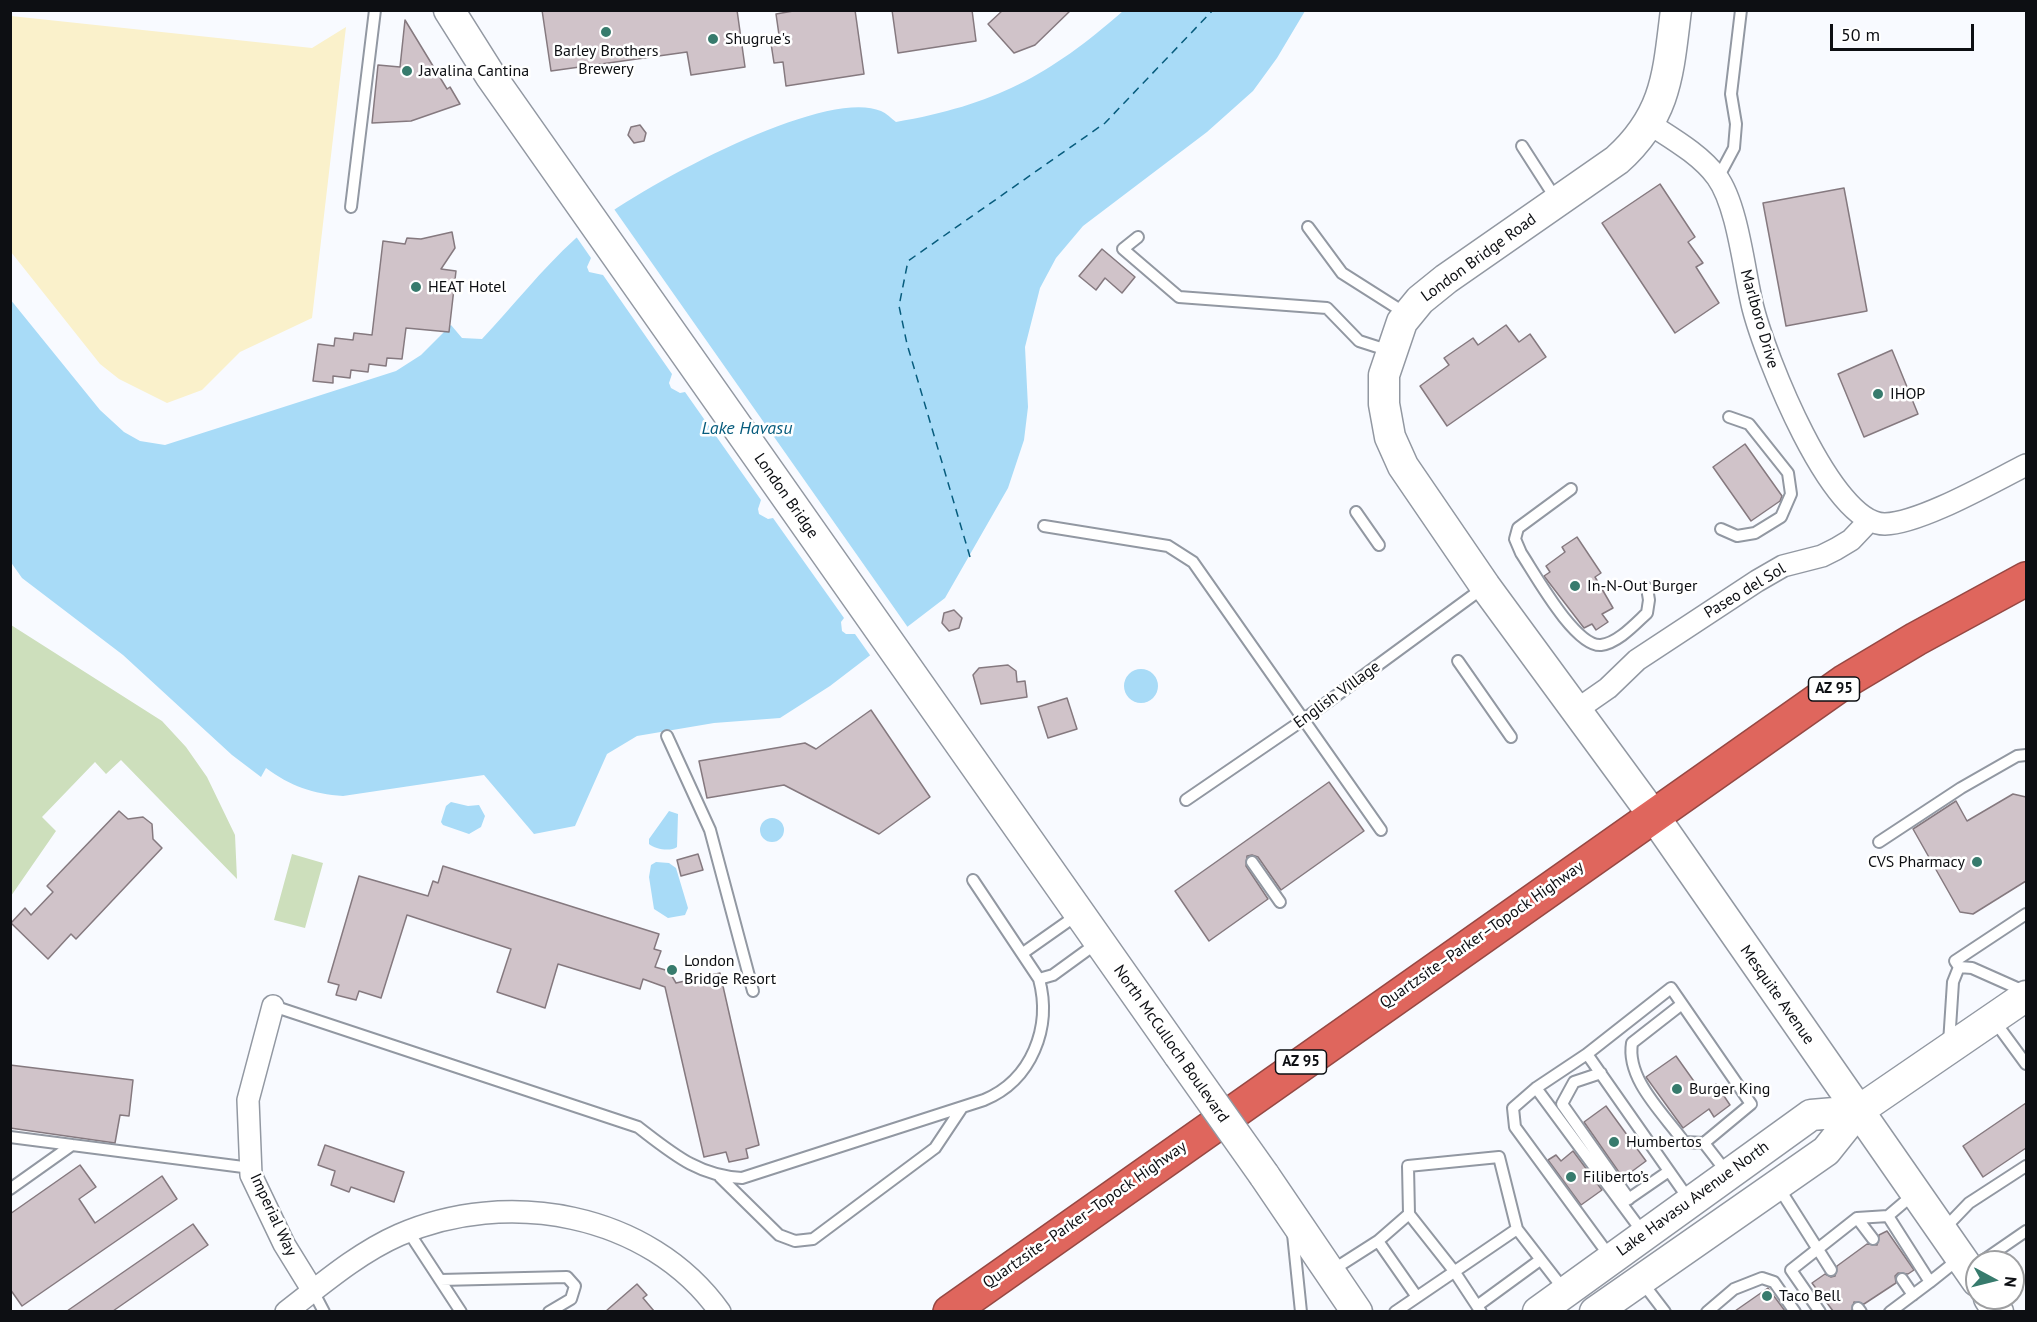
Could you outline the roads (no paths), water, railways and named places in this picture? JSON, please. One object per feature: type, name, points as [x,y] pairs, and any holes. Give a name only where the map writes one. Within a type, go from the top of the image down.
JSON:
[{"type":"highway","name":"Quartzsite–Parker–Topock Highway","points":[[950,1311],[1844,682],[1916,639],[2026,579]]},
{"type":"street","name":"London Bridge","points":[[449,10],[506,97],[984,777]]},
{"type":"street","name":"London Bridge Road","points":[[1575,711],[1485,586],[1403,466],[1390,437],[1384,404],[1384,385],[1391,351],[1402,322],[1420,300],[1446,279],[1617,160],[1650,124],[1663,95],[1676,10]]},
{"type":"street","name":"Marlboro Drive","points":[[1650,124],[1683,145],[1718,178],[1734,220],[1753,308],[1780,388],[1828,478],[1845,502],[1869,521]]},
{"type":"street","points":[[1869,521],[1883,524],[1908,521],[2026,465]]},
{"type":"street","name":"Paseo del Sol","points":[[1575,711],[1608,688],[1637,660],[1756,581],[1783,566],[1822,556],[1836,549],[1851,540],[1869,521]]},
{"type":"street","name":"Mesquite Avenue","points":[[1575,711],[1653,815],[1965,1263]]},
{"type":"street","name":"North McCulloch Boulevard","points":[[984,777],[1357,1311]]},
{"type":"street","name":"Lake Havasu Avenue North","points":[[1594,1311],[1826,1151],[1858,1111],[2026,994]]},
{"type":"street","name":"Imperial Way","points":[[273,1006],[248,1100],[251,1175],[284,1244],[313,1291]]},
{"type":"street","name":"Lake Havasu Avenue North","points":[[1538,1311],[1811,1114],[1858,1111]]},
{"type":"street","points":[[286,1311],[375,1247],[408,1231],[440,1220],[487,1212],[533,1211],[579,1220],[624,1235],[664,1258],[700,1289],[720,1311]]},
{"type":"lane","points":[[351,207],[375,10]]},
{"type":"lane","points":[[1718,178],[1734,148],[1736,124],[1731,94],[1741,10]]},
{"type":"lane","points":[[1522,146],[1557,201]]},
{"type":"lane","points":[[1308,227],[1342,273],[1408,314]]},
{"type":"lane","points":[[1138,237],[1123,249],[1179,297],[1327,308],[1359,341],[1391,351]]},
{"type":"lane","points":[[1721,529],[1737,536],[1755,533],[1781,517],[1791,494],[1788,472],[1749,424],[1729,417]]},
{"type":"lane","points":[[1571,489],[1518,528],[1515,539],[1521,553],[1576,634],[1590,644],[1603,645],[1615,639],[1647,614],[1649,600],[1647,588]]},
{"type":"lane","points":[[1356,512],[1379,545]]},
{"type":"lane","points":[[1044,526],[1168,546],[1193,562],[1381,830]]},
{"type":"lane","name":"English Village","points":[[1186,800],[1303,720],[1485,586]]},
{"type":"lane","points":[[1458,661],[1511,737]]},
{"type":"lane","points":[[667,736],[710,830],[753,992]]},
{"type":"lane","points":[[1879,842],[1961,788],[2017,756],[2026,755]]},
{"type":"lane","points":[[1252,862],[1280,902]]},
{"type":"lane","points":[[273,1006],[638,1127],[685,1162],[720,1177],[742,1178],[960,1108],[998,1094],[1016,1079],[1029,1060],[1045,1010],[1039,979],[973,880]]},
{"type":"lane","points":[[1023,953],[1078,914]]},
{"type":"lane","points":[[1959,967],[1955,961],[2026,914]]},
{"type":"lane","points":[[1039,979],[1053,975],[1099,942]]},
{"type":"lane","points":[[1959,967],[1972,968],[2026,994]]},
{"type":"lane","points":[[1948,1049],[1953,982],[1959,967]]},
{"type":"lane","points":[[1612,1258],[1515,1126],[1513,1108],[1536,1088],[1587,1054],[1671,988],[1751,1104],[1704,1143],[1683,1142],[1634,1073],[1630,1057],[1632,1043],[1682,1004]]},
{"type":"lane","points":[[1993,1018],[2026,1064]]},
{"type":"lane","points":[[1587,1054],[1690,1201]]},
{"type":"lane","points":[[1601,1073],[1574,1082],[1562,1104],[1644,1234]]},
{"type":"lane","points":[[1536,1088],[1625,1201]]},
{"type":"lane","points":[[720,1177],[779,1235],[795,1241],[813,1239],[934,1148],[960,1108]]},
{"type":"lane","points":[[10,1137],[251,1168]]},
{"type":"lane","points":[[1704,1143],[1728,1174]]},
{"type":"lane","points":[[10,1189],[72,1145]]},
{"type":"lane","points":[[1540,1260],[1479,1309],[1454,1271],[1409,1214],[1408,1166],[1499,1157],[1517,1229],[1565,1291]]},
{"type":"lane","points":[[1942,1232],[1969,1203],[2026,1166]]},
{"type":"lane","points":[[1625,1201],[1669,1172]]},
{"type":"lane","points":[[1777,1185],[1816,1250],[1831,1270]]},
{"type":"lane","points":[[1820,1311],[1791,1270],[1857,1218],[1888,1216],[1915,1193]]},
{"type":"lane","points":[[1330,1272],[1378,1241],[1409,1214]]},
{"type":"lane","points":[[1292,1216],[1301,1311]]},
{"type":"lane","points":[[1888,1216],[1930,1282]]},
{"type":"lane","points":[[1857,1218],[1873,1239]]},
{"type":"lane","points":[[1395,1311],[1517,1229]]},
{"type":"lane","points":[[408,1231],[461,1311]]},
{"type":"lane","points":[[2010,1250],[2026,1231]]},
{"type":"lane","points":[[1378,1241],[1417,1297]]},
{"type":"lane","points":[[440,1280],[567,1277],[575,1286],[571,1299],[549,1311]]},
{"type":"lane","points":[[1707,1311],[1734,1289],[1762,1278],[1774,1282],[1794,1311]]},
{"type":"lane","points":[[1640,1279],[1665,1311]]},
{"type":"lane","points":[[1902,1279],[1913,1294]]},
{"type":"lane","points":[[1890,1311],[1930,1282],[1965,1284]]},
{"type":"lane","name":"Imperial Way","points":[[313,1291],[324,1311]]},
{"type":"water","name":"Lake Havasu","points":[[1123,11],[1305,11],[1277,58],[1253,91],[1207,132],[1083,226],[1056,258],[1040,288],[1025,347],[1028,407],[1024,440],[1008,488],[945,598],[830,686],[780,718],[714,723],[637,736],[607,754],[575,826],[534,834],[484,775],[343,796],[302,788],[266,768],[261,777],[232,755],[123,655],[22,578],[10,561],[10,299],[100,410],[124,432],[140,441],[165,445],[396,371],[421,355],[451,325],[462,338],[482,339],[551,263],[575,239],[599,220],[676,173],[723,150],[770,129],[815,114],[853,107],[881,111],[896,122],[962,107],[991,97],[1044,70],[1096,34]]},
{"type":"water","points":[[1141,669],[1153,674],[1158,686],[1153,698],[1141,703],[1129,698],[1124,686],[1129,674]]},
{"type":"water","points":[[451,802],[468,806],[479,805],[485,816],[481,827],[469,834],[443,825],[441,822],[446,806]]},
{"type":"water","points":[[669,811],[678,814],[677,847],[667,850],[649,844],[649,839]]},
{"type":"water","points":[[772,818],[781,821],[784,830],[781,839],[772,842],[763,839],[760,830],[763,821]]},
{"type":"water","points":[[656,862],[669,863],[676,868],[688,908],[685,915],[668,918],[654,909],[649,877],[651,865]]},
{"type":"place","name":"Barley Brothers Brewery","points":[[606,32]]},
{"type":"place","name":"Shugrue's","points":[[713,39]]},
{"type":"place","name":"Javalina Cantina","points":[[407,71]]},
{"type":"place","name":"HEAT Hotel","points":[[416,287]]},
{"type":"place","name":"IHOP","points":[[1878,394]]},
{"type":"place","name":"In-N-Out Burger","points":[[1575,586]]},
{"type":"place","name":"CVS Pharmacy","points":[[1977,862]]},
{"type":"place","name":"London Bridge Resort","points":[[672,970]]},
{"type":"place","name":"Burger King","points":[[1677,1089]]},
{"type":"place","name":"Humbertos","points":[[1614,1142]]},
{"type":"place","name":"Filiberto’s","points":[[1571,1177]]},
{"type":"place","name":"Taco Bell","points":[[1767,1296]]}]
